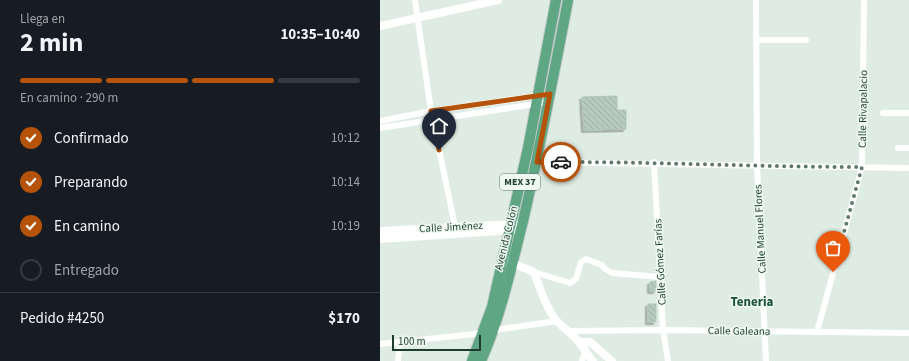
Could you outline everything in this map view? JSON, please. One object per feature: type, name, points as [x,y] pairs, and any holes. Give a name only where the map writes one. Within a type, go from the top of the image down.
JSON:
[{"type":"main road","name":"Avenida Colón","points":[[472,361],[484,333],[507,262],[521,227],[537,162],[543,99],[556,0]]},
{"type":"main road","name":"Avenida Colón","points":[[481,361],[495,330],[507,262],[510,227],[568,0]]},
{"type":"street","points":[[415,0],[431,111],[455,229]]},
{"type":"street","points":[[380,26],[498,0]]},
{"type":"street","name":"Calle Manuel Flores","points":[[756,0],[757,166],[766,361]]},
{"type":"street","name":"Calle Rivapalacio","points":[[817,332],[862,167],[864,0]]},
{"type":"street","points":[[756,40],[806,40]]},
{"type":"street","points":[[380,120],[431,111],[543,99]]},
{"type":"street","points":[[380,128],[433,120],[543,99]]},
{"type":"street","points":[[883,113],[909,113]]},
{"type":"street","points":[[898,148],[909,148]]},
{"type":"street","points":[[537,162],[654,162],[757,166],[909,168]]},
{"type":"street","name":"Calle Gómez Farías","points":[[654,162],[663,330],[668,361]]},
{"type":"street","name":"Calle Jiménez","points":[[380,239],[423,232],[455,229],[521,227]]},
{"type":"street","name":"Calle Jiménez","points":[[380,231],[423,232]]},
{"type":"street","points":[[507,262],[570,283],[576,279],[580,262],[586,259],[602,265],[605,269],[612,273],[661,277]]},
{"type":"street","points":[[534,272],[547,305],[556,321],[570,331],[579,342],[584,352],[593,361]]},
{"type":"street","points":[[495,330],[556,321]]},
{"type":"street","name":"Calle Galeana","points":[[570,331],[663,330],[909,333]]},
{"type":"street","points":[[380,344],[484,333]]},
{"type":"street","points":[[398,361],[400,342]]},
{"type":"street","points":[[579,342],[590,342],[612,361]]},
{"type":"street","points":[[582,361],[584,352],[590,342]]},
{"type":"building","points":[[617,96],[617,110],[626,110],[626,129],[584,130],[582,97]]},
{"type":"building","points":[[656,281],[656,291],[650,291],[650,282]]},
{"type":"building","points":[[648,304],[656,304],[656,322],[648,322]]},
{"type":"way so far","points":[[561,162],[654,162],[757,166],[862,167],[833,272]]},
{"type":"district","name":"Teneria","points":[[752,302]]},
{"type":"route","points":[[439,150],[431,111],[550,94],[537,162],[561,162]]}]
